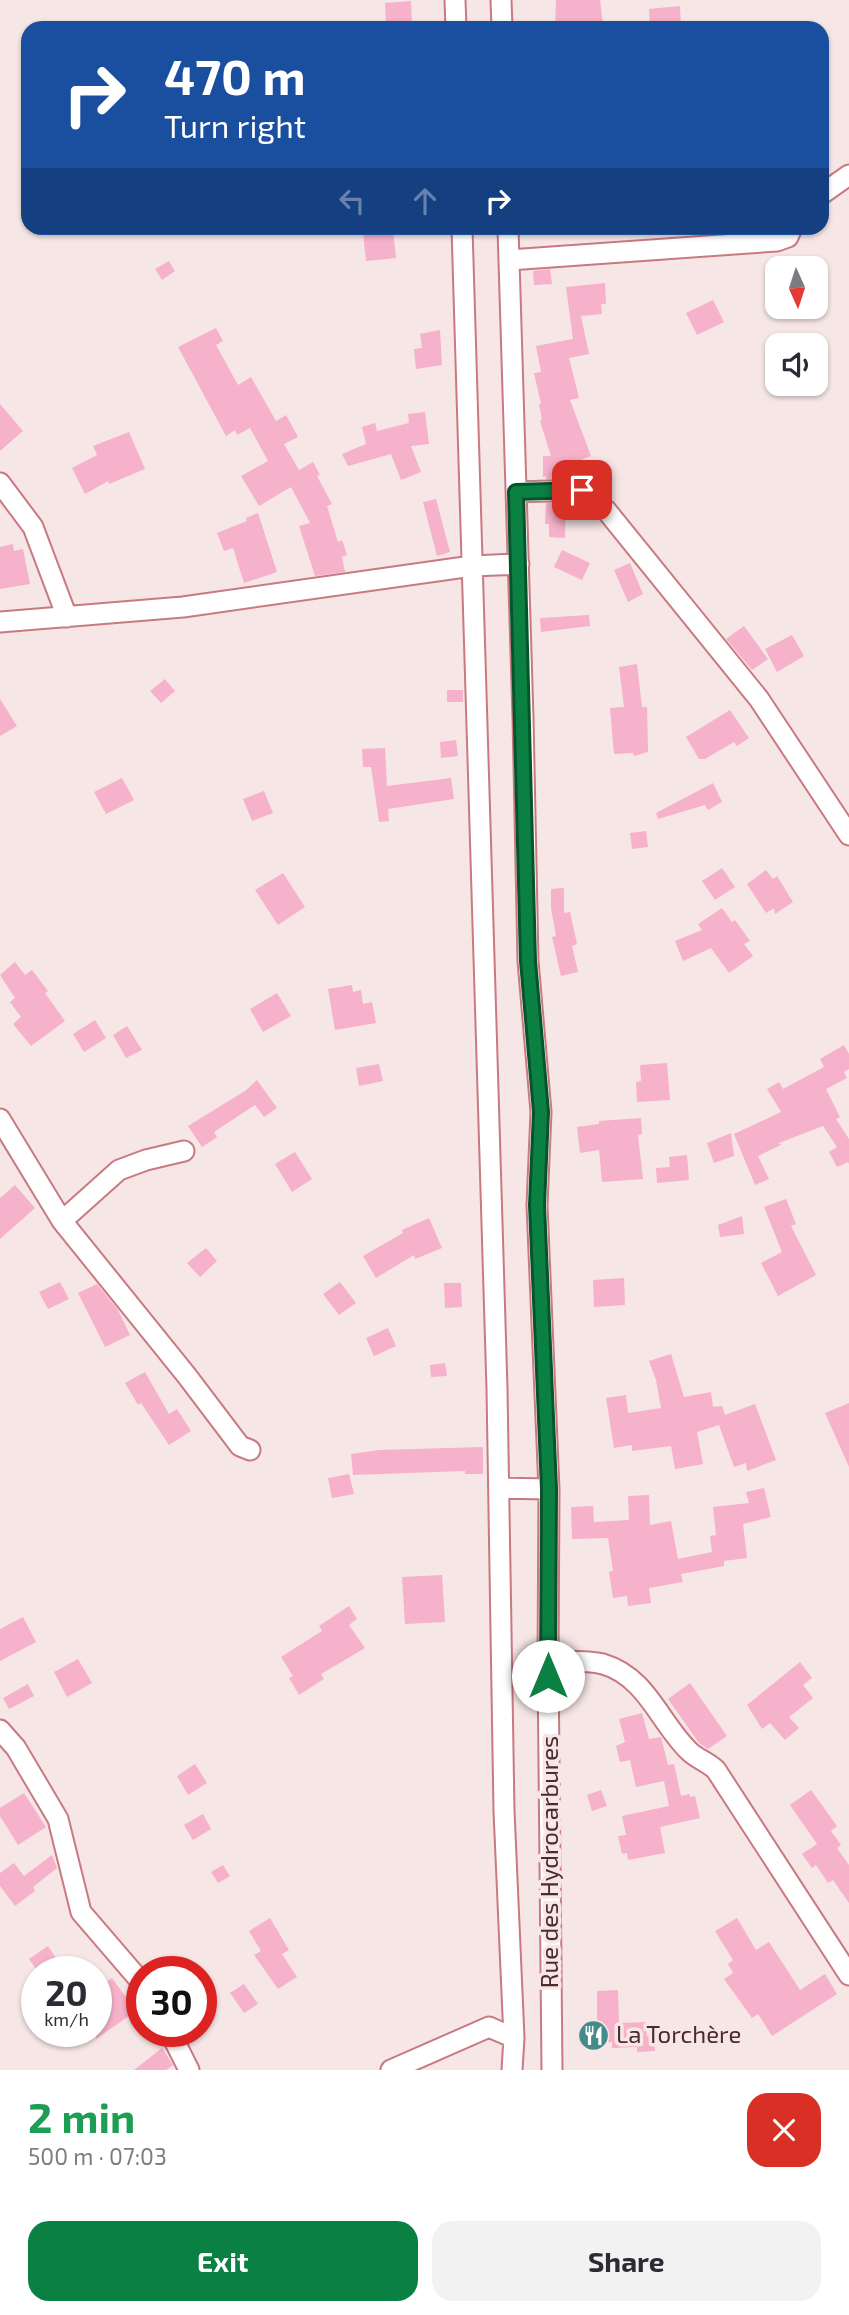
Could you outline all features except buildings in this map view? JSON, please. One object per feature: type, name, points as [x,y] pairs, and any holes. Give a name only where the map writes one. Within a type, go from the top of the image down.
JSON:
[{"type":"street","points":[[455,0],[456,21]]},
{"type":"street","points":[[501,0],[502,21]]},
{"type":"street","points":[[829,189],[849,175]]},
{"type":"street","points":[[462,235],[499,1488],[503,1811],[514,2038],[512,2070]]},
{"type":"street","name":"Rue des Hydrocarbures","points":[[508,235],[528,961],[541,1112],[537,1205],[549,1489],[552,2070]]},
{"type":"street","points":[[509,260],[777,241],[789,235]]},
{"type":"street","points":[[0,483],[33,527],[67,617]]},
{"type":"street","points":[[516,492],[582,490],[596,499],[760,699],[849,835]]},
{"type":"street","points":[[0,622],[183,607],[472,566],[519,564]]},
{"type":"street","points":[[0,1119],[62,1221],[240,1446],[250,1450]]},
{"type":"street","points":[[62,1221],[120,1170],[146,1160],[184,1151]]},
{"type":"street","points":[[499,1488],[549,1489]]},
{"type":"street","points":[[548,1661],[600,1663],[621,1671],[639,1685],[689,1751],[716,1770],[849,1975]]},
{"type":"street","points":[[0,1730],[16,1748],[58,1819],[81,1912],[126,1964]]},
{"type":"street","points":[[391,2070],[489,2027],[514,2038]]},
{"type":"street","points":[[178,2047],[189,2070]]},
{"type":"place","name":"La Torchère","points":[[593,2035]]},
{"type":"route","points":[[548,1676],[549,1489],[537,1205],[541,1112],[528,961],[516,492],[582,490]]}]
